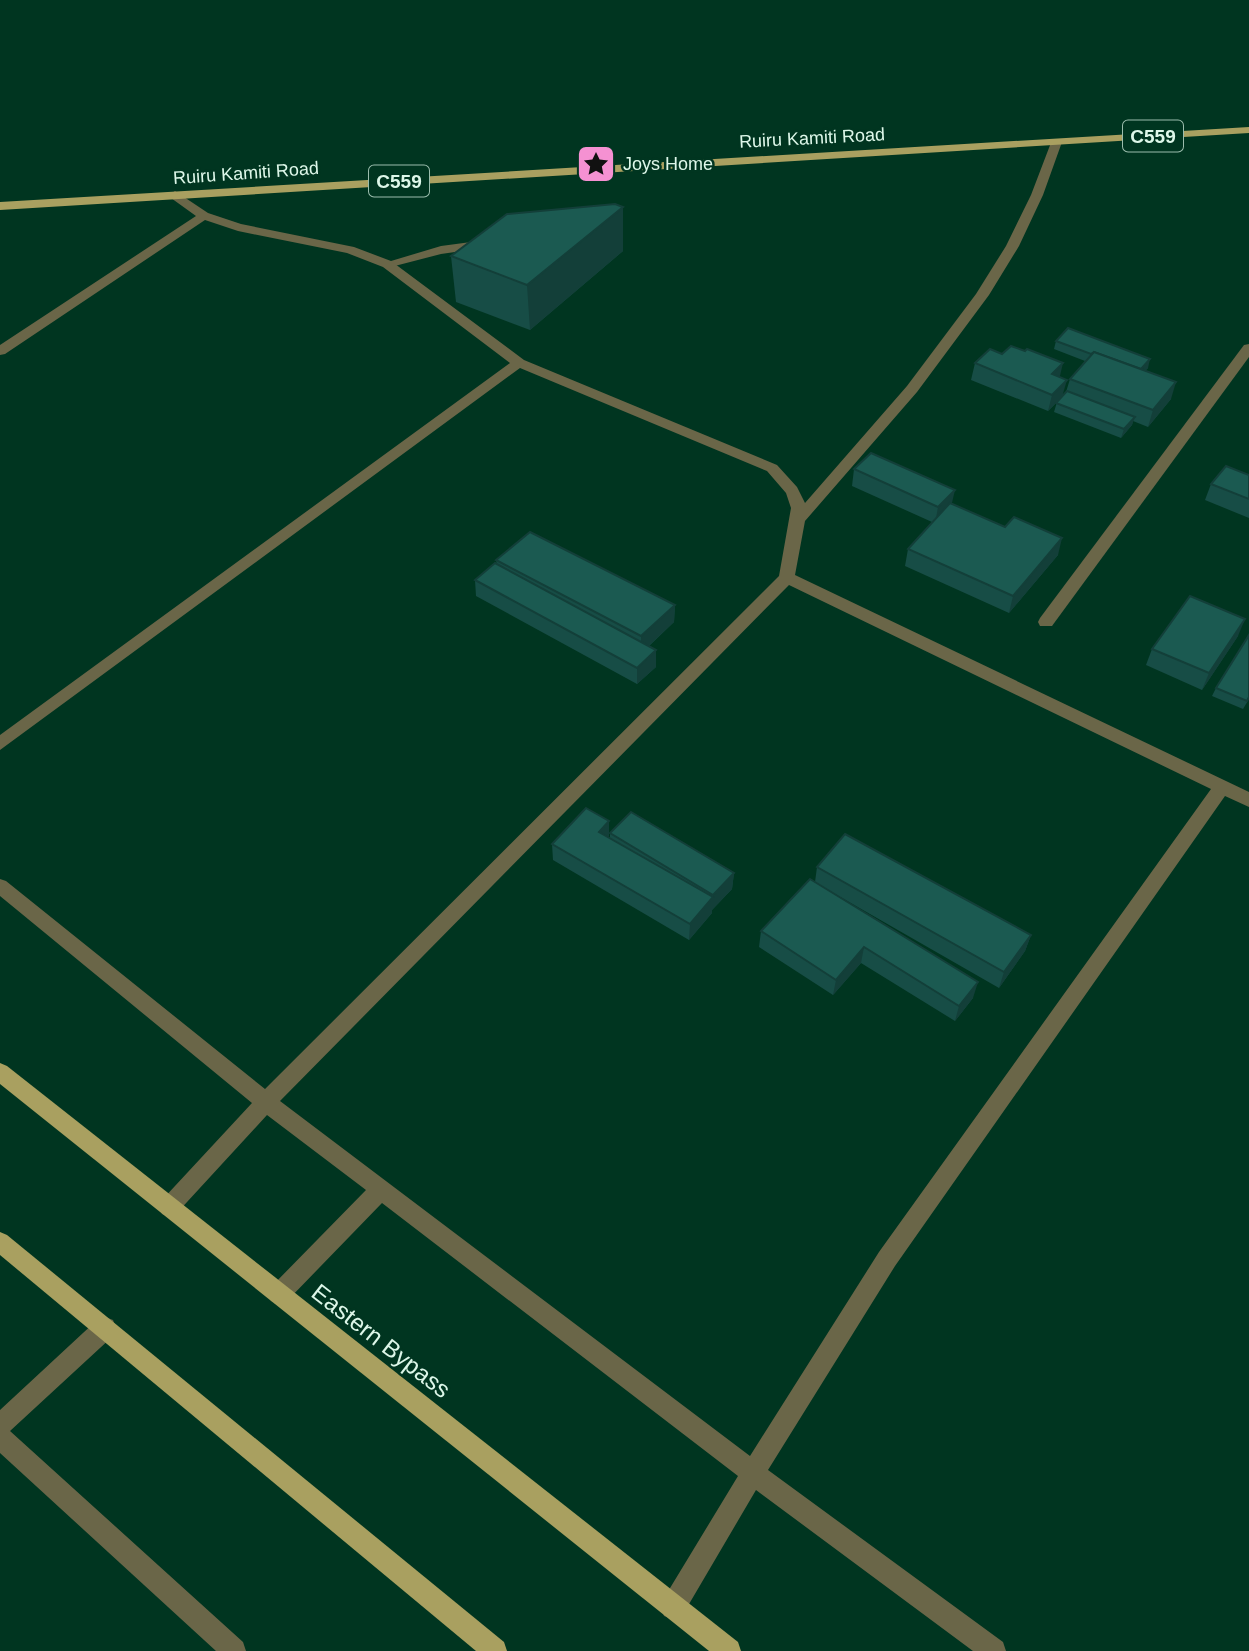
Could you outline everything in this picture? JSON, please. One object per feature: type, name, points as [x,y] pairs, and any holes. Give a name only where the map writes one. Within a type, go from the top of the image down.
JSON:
[{"type":"main road","name":"Ruiru Kamiti Road","points":[[0,206],[1249,130]]},
{"type":"main road","name":"Eastern Bypass","points":[[0,1072],[729,1651]]},
{"type":"main road","points":[[0,1242],[495,1651]]},
{"type":"street","points":[[799,519],[926,373],[1002,263],[1044,184],[1056,142]]},
{"type":"street","points":[[169,1207],[266,1102],[787,578],[787,560],[799,519],[796,497],[772,468],[519,363],[387,264],[350,250],[238,227],[204,216],[175,195]]},
{"type":"street","points":[[0,351],[204,216]]},
{"type":"street","points":[[387,264],[441,250],[494,243]]},
{"type":"street","points":[[1046,622],[1249,348]]},
{"type":"street","points":[[0,744],[519,363]]},
{"type":"street","points":[[787,578],[1220,789],[1249,800]]},
{"type":"street","points":[[673,1607],[753,1472],[887,1259],[1220,789]]},
{"type":"street","points":[[0,886],[266,1102],[753,1472],[994,1651]]},
{"type":"street","points":[[279,1294],[381,1189]]},
{"type":"street","points":[[0,1425],[105,1328]]},
{"type":"street","points":[[0,1437],[234,1651]]},
{"type":"building","points":[[615,204],[623,207],[527,285],[451,256],[507,214]]},
{"type":"building","points":[[1068,328],[1150,359],[1141,369],[1056,341]]},
{"type":"building","points":[[1011,346],[1025,351],[1027,349],[1063,363],[1052,374],[1067,380],[1052,395],[975,363],[990,349],[1002,354]]},
{"type":"building","points":[[1094,352],[1176,382],[1153,410],[1070,379]]},
{"type":"building","points":[[1067,391],[1135,417],[1124,429],[1056,403]]},
{"type":"building","points":[[871,453],[955,490],[938,507],[854,469]]},
{"type":"building","points":[[1226,466],[1249,475],[1249,499],[1211,484]]},
{"type":"building","points":[[950,503],[1005,527],[1014,517],[1062,538],[1013,596],[908,549]]},
{"type":"building","points":[[530,532],[675,605],[641,636],[496,560]]},
{"type":"building","points":[[495,563],[656,650],[637,668],[475,580]]},
{"type":"building","points":[[1190,596],[1245,619],[1209,673],[1152,649]]},
{"type":"building","points":[[1249,635],[1249,697],[1247,701],[1216,688]]},
{"type":"building","points":[[586,808],[609,821],[599,832],[713,897],[690,924],[552,844]]},
{"type":"building","points":[[631,812],[734,873],[713,895],[610,833]]},
{"type":"building","points":[[845,834],[1031,935],[1004,972],[817,867]]},
{"type":"building","points":[[810,879],[978,982],[959,1006],[864,947],[836,980],[761,931]]},
{"type":"place","name":"Joys Home","points":[[596,164]]}]
